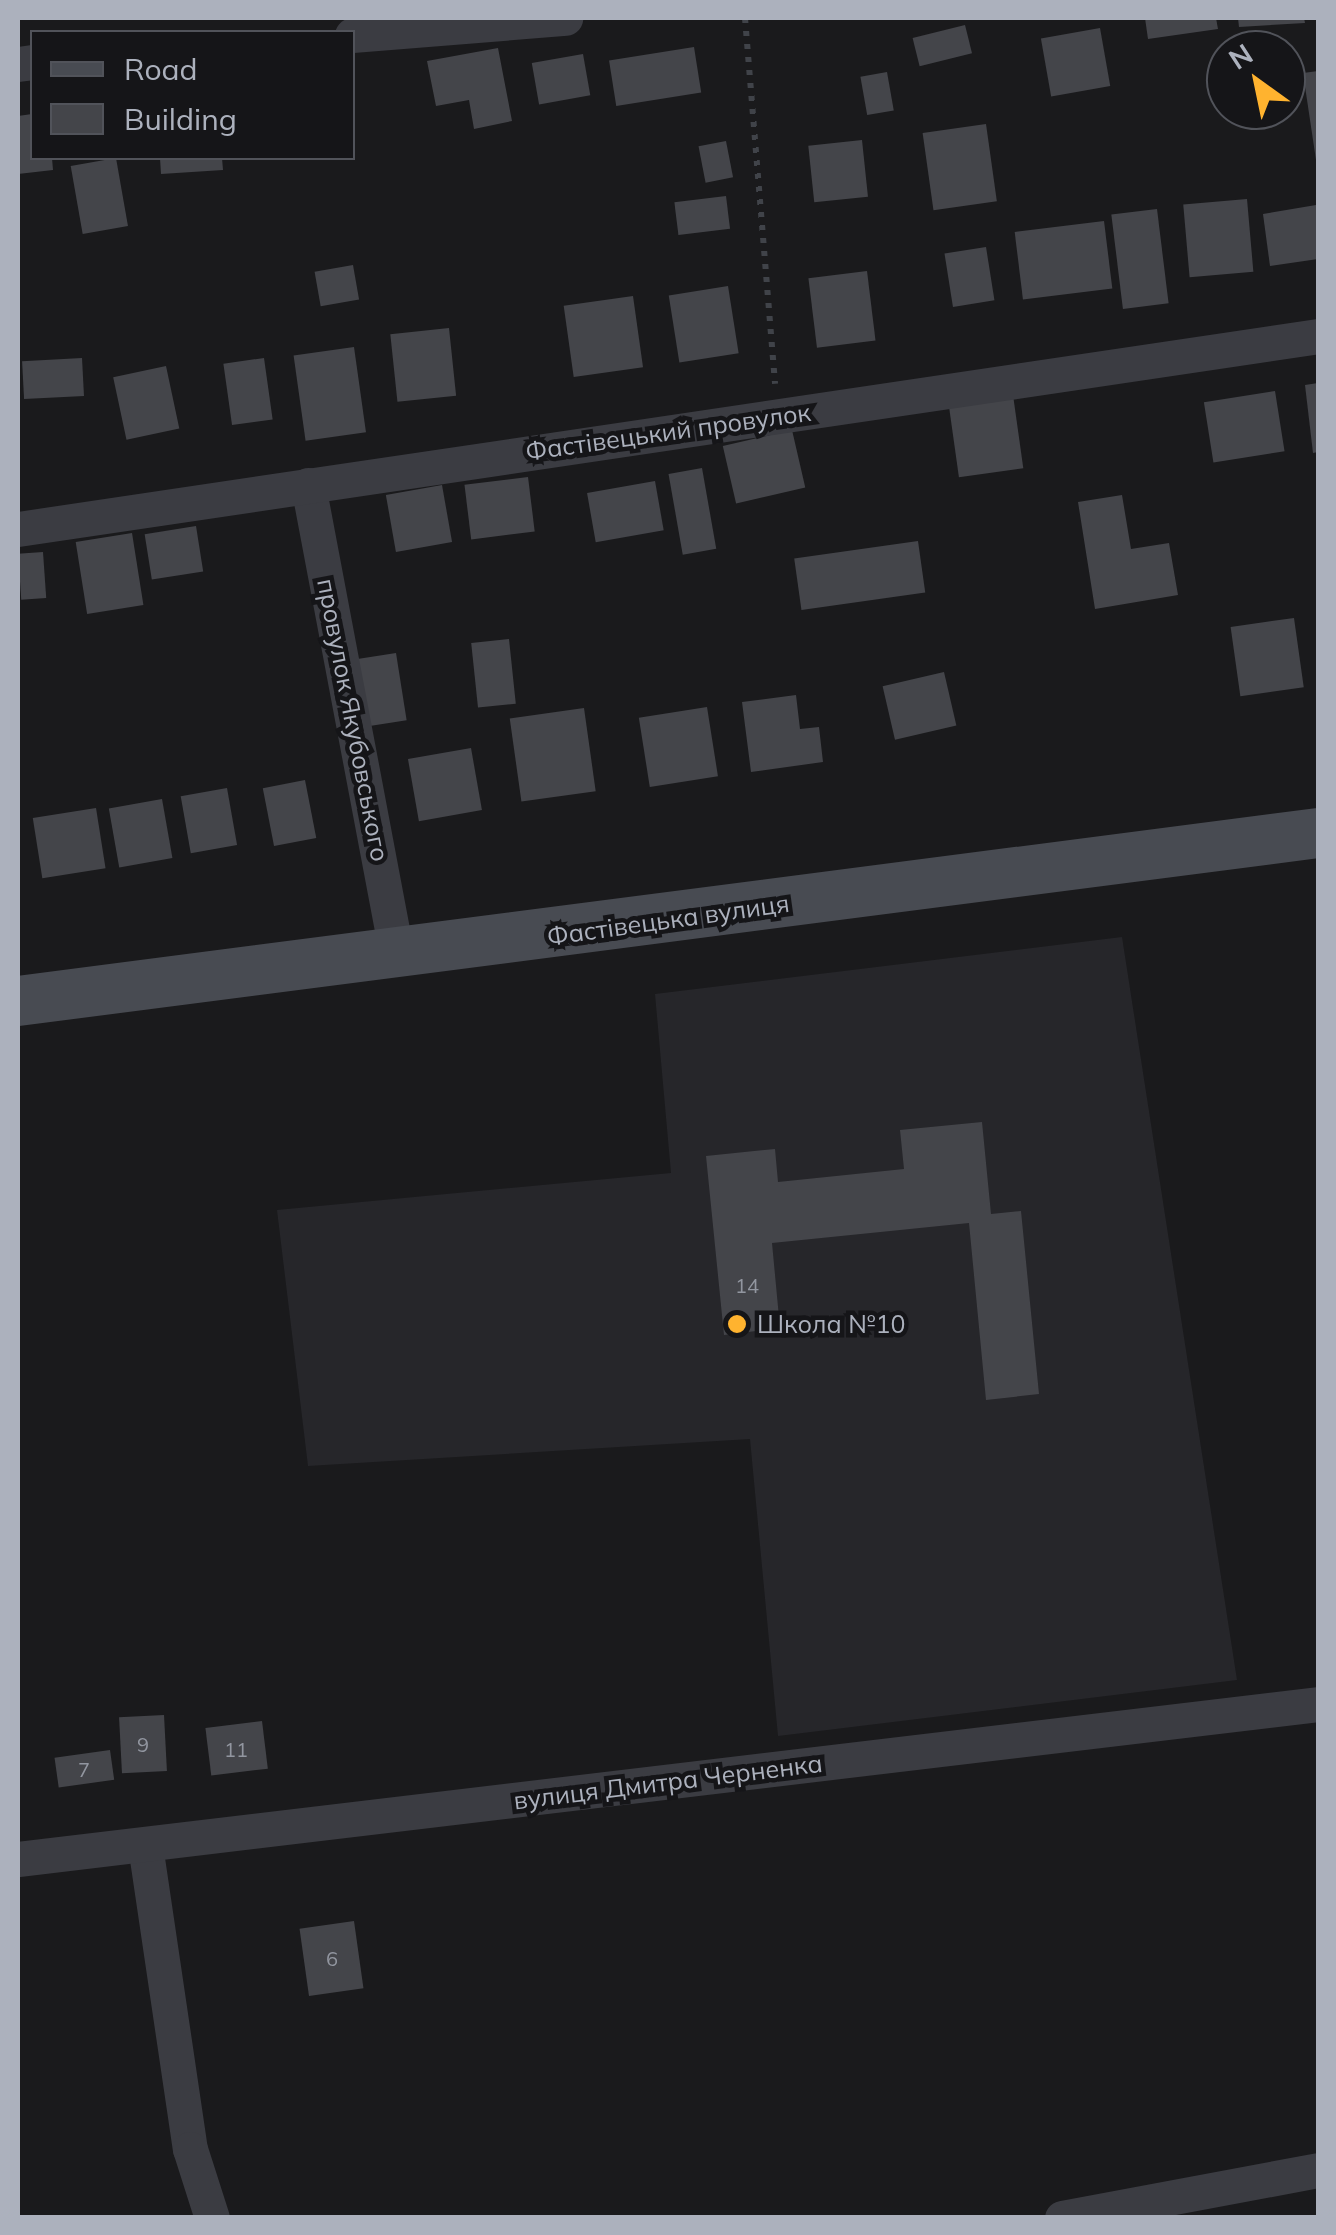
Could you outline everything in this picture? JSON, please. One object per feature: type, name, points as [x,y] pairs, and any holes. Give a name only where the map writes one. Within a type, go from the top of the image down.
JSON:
[{"type":"main road","name":"Фастівецька вулиця","points":[[18,1001],[397,956],[1318,833]]},
{"type":"street","points":[[355,36],[565,18]]},
{"type":"street","name":"Фастівецький провулок","points":[[18,528],[1318,336]]},
{"type":"street","name":"провулок Якубовського","points":[[308,485],[397,956]]},
{"type":"street","name":"вулиця Дмитра Черненка","points":[[18,1860],[1318,1704]]},
{"type":"street","points":[[145,1844],[190,2149],[212,2218]]},
{"type":"street","points":[[1062,2218],[1318,2170]]},
{"type":"path","points":[[745,18],[778,415]]},
{"type":"shaded area","name":"Школа №10","points":[[1122,937],[1237,1680],[778,1736],[750,1439],[308,1466],[277,1210],[671,1173],[655,994]]},
{"type":"building","points":[[1145,18],[1216,18],[1218,29],[1148,39]]},
{"type":"building","points":[[1238,18],[1304,18],[1305,23],[1239,27]]},
{"type":"building","points":[[965,25],[972,53],[920,66],[913,38]]},
{"type":"building","points":[[1100,28],[1110,86],[1051,97],[1041,38]]},
{"type":"building","points":[[694,47],[701,92],[616,106],[609,60]]},
{"type":"building","points":[[498,48],[512,121],[474,129],[469,100],[436,106],[427,61]]},
{"type":"building","points":[[583,54],[590,95],[539,104],[532,63]]},
{"type":"building","points":[[1318,71],[1318,160],[1306,93],[1306,73]]},
{"type":"building","points":[[887,72],[894,110],[867,115],[860,77]]},
{"type":"building","points":[[30,114],[30,160],[52,160],[53,170],[18,174],[18,116]]},
{"type":"building","points":[[986,124],[997,201],[933,210],[923,133]]},
{"type":"building","points":[[862,140],[868,197],[814,202],[808,146]]},
{"type":"building","points":[[726,141],[733,177],[706,183],[699,146]]},
{"type":"building","points":[[116,160],[128,226],[83,234],[71,166]]},
{"type":"building","points":[[160,160],[222,160],[223,170],[161,174]]},
{"type":"building","points":[[726,196],[730,229],[678,235],[674,202]]},
{"type":"building","points":[[1247,199],[1253,272],[1190,277],[1183,205]]},
{"type":"building","points":[[1316,205],[1318,259],[1270,266],[1263,214]]},
{"type":"building","points":[[1157,209],[1169,303],[1123,309],[1111,215]]},
{"type":"building","points":[[1104,221],[1112,288],[1023,299],[1015,232]]},
{"type":"building","points":[[986,247],[994,300],[953,307],[945,254]]},
{"type":"building","points":[[353,265],[359,299],[321,306],[315,272]]},
{"type":"building","points":[[867,271],[876,340],[817,348],[808,278]]},
{"type":"building","points":[[728,286],[739,353],[679,363],[669,295]]},
{"type":"building","points":[[633,296],[643,367],[574,377],[564,306]]},
{"type":"building","points":[[449,328],[456,396],[397,402],[390,334]]},
{"type":"building","points":[[354,347],[366,432],[306,441],[294,355]]},
{"type":"building","points":[[82,358],[84,396],[24,399],[22,361]]},
{"type":"building","points":[[264,358],[273,419],[232,425],[223,364]]},
{"type":"building","points":[[166,366],[179,429],[126,440],[113,377]]},
{"type":"building","points":[[1318,383],[1318,452],[1313,453],[1305,385]]},
{"type":"building","points":[[1275,391],[1285,451],[1213,463],[1204,402]]},
{"type":"building","points":[[1013,395],[1023,468],[959,477],[949,404]]},
{"type":"building","points":[[792,430],[805,487],[736,503],[723,446]]},
{"type":"building","points":[[702,468],[716,549],[683,555],[669,474]]},
{"type":"building","points":[[528,477],[535,532],[471,539],[464,485]]},
{"type":"building","points":[[655,481],[664,530],[596,542],[587,493]]},
{"type":"building","points":[[442,485],[452,542],[396,552],[386,495]]},
{"type":"building","points":[[1122,495],[1131,549],[1169,543],[1178,595],[1095,609],[1078,502]]},
{"type":"building","points":[[196,526],[203,571],[152,580],[145,534]]},
{"type":"building","points":[[132,533],[143,605],[87,614],[76,542]]},
{"type":"building","points":[[918,541],[925,592],[801,610],[794,558]]},
{"type":"building","points":[[43,552],[46,598],[21,600],[18,554]]},
{"type":"building","points":[[1294,618],[1304,687],[1240,696],[1231,627]]},
{"type":"building","points":[[509,639],[516,704],[478,708],[471,643]]},
{"type":"building","points":[[396,653],[407,720],[368,726],[357,659]]},
{"type":"building","points":[[944,672],[956,726],[895,740],[883,686]]},
{"type":"building","points":[[796,695],[800,729],[819,727],[823,762],[751,772],[742,702]]},
{"type":"building","points":[[707,707],[718,776],[650,787],[639,718]]},
{"type":"building","points":[[584,708],[596,791],[521,802],[510,718]]},
{"type":"building","points":[[471,748],[482,810],[419,821],[408,759]]},
{"type":"building","points":[[305,780],[316,838],[274,846],[263,788]]},
{"type":"building","points":[[227,788],[237,845],[191,853],[181,796]]},
{"type":"building","points":[[162,799],[172,858],[119,867],[109,808]]},
{"type":"building","points":[[96,808],[106,868],[42,878],[33,818]]},
{"type":"building","points":[[982,1122],[991,1214],[1021,1211],[1039,1394],[986,1400],[969,1223],[772,1243],[780,1328],[724,1335],[706,1156],[775,1149],[778,1182],[904,1169],[900,1130]]},
{"type":"building","points":[[164,1715],[167,1771],[122,1773],[119,1717]]},
{"type":"building","points":[[262,1721],[268,1769],[211,1776],[205,1728]]},
{"type":"building","points":[[110,1750],[114,1780],[59,1788],[55,1758]]},
{"type":"building","points":[[354,1921],[363,1988],[309,1996],[300,1929]]},
{"type":"place","name":"Школа №10","points":[[737,1324]]}]
